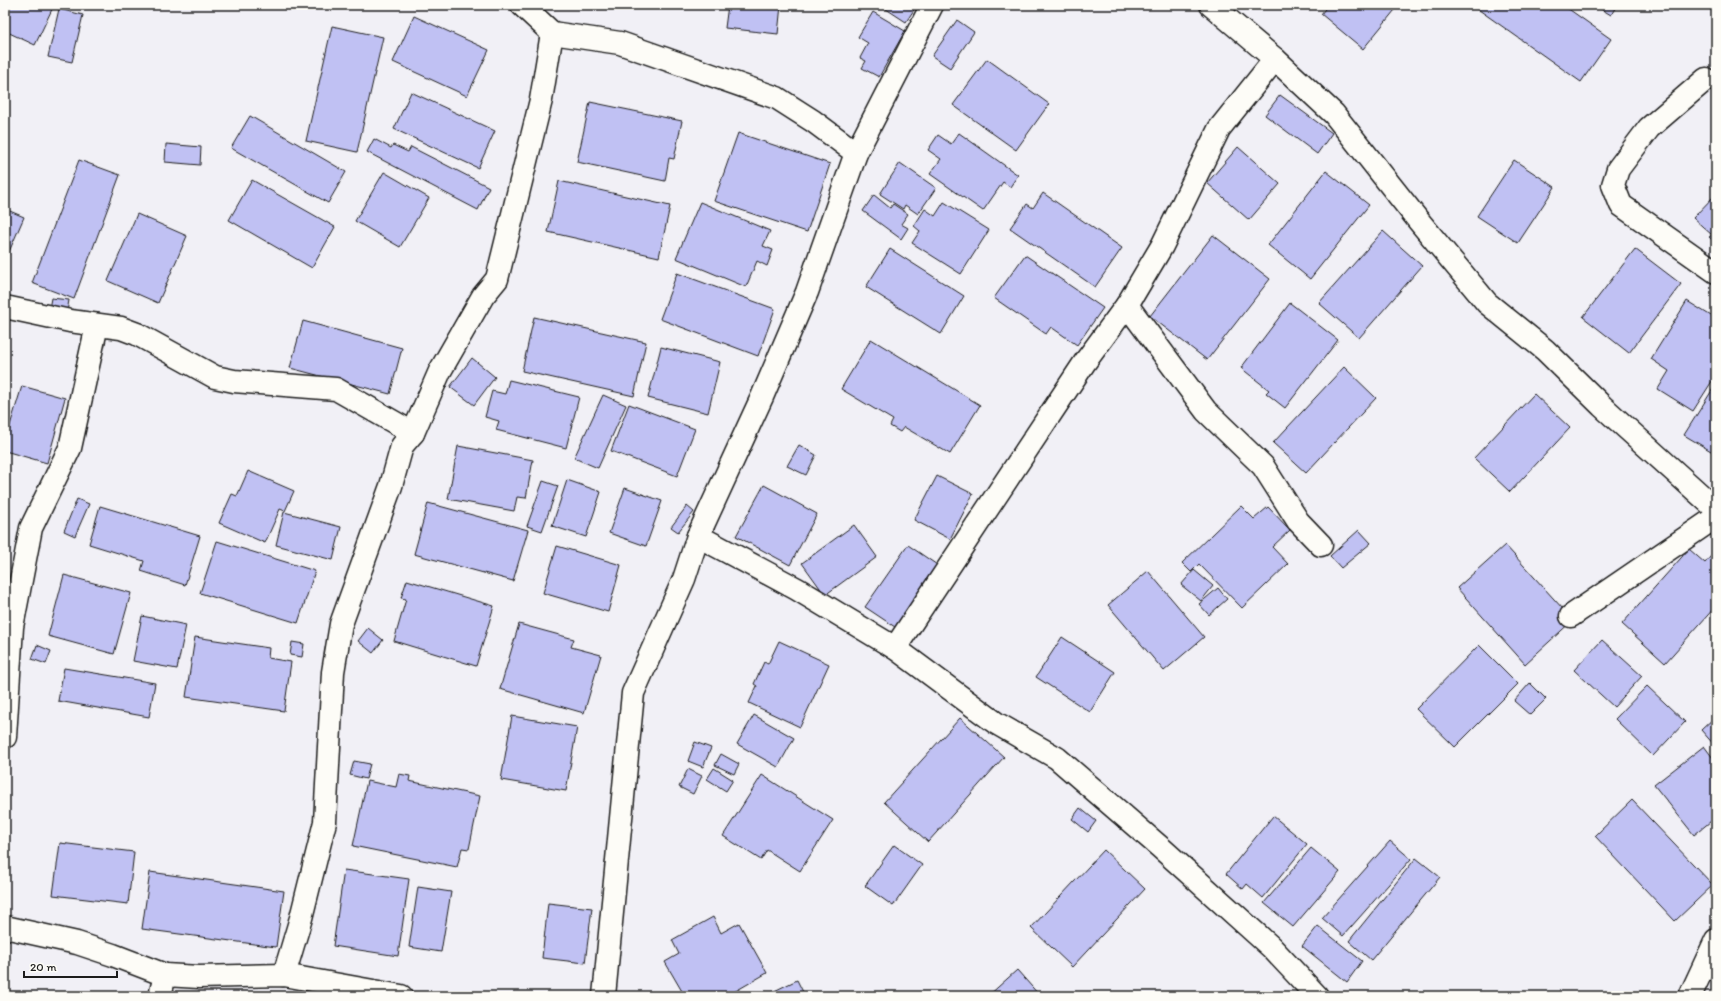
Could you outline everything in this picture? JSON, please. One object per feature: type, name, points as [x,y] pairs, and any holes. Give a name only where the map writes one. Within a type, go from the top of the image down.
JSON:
[{"type":"street","points":[[522,5],[552,33],[620,43],[777,98],[813,121],[856,153]]},
{"type":"street","points":[[604,996],[633,693],[684,579],[698,536],[762,397],[807,292],[856,153],[932,5]]},
{"type":"street","points":[[1211,5],[1275,59],[1334,114],[1418,220],[1487,303],[1545,350],[1602,406],[1716,509]]},
{"type":"street","points":[[284,975],[301,918],[325,822],[333,672],[341,624],[391,486],[402,446],[412,433],[440,371],[483,296],[497,279],[541,100],[552,33]]},
{"type":"street","points":[[895,648],[1084,362],[1127,305],[1162,246],[1220,129],[1275,59]]},
{"type":"street","points":[[1706,79],[1649,128],[1618,169],[1613,185],[1621,205],[1716,272]]},
{"type":"street","points":[[1127,305],[1206,411],[1263,466],[1298,521],[1321,545]]},
{"type":"street","points":[[5,308],[70,321],[121,328],[137,334],[216,376],[234,381],[336,389],[412,433]]},
{"type":"street","points":[[5,737],[12,627],[31,528],[70,448],[97,325]]},
{"type":"street","points":[[1572,616],[1716,517]]},
{"type":"street","points":[[698,536],[797,589],[895,648],[996,723],[1057,758],[1160,847],[1271,947],[1317,996]]},
{"type":"street","points":[[5,927],[77,943],[165,975],[200,977],[284,975],[402,996]]},
{"type":"street","points":[[1690,996],[1716,940]]},
{"type":"street","points":[[160,996],[165,975]]},
{"type":"building","points":[[5,5],[54,5],[35,45],[5,31]]},
{"type":"building","points":[[728,5],[781,5],[778,34],[725,28]]},
{"type":"building","points":[[880,5],[917,5],[906,22]]},
{"type":"building","points":[[1328,5],[1399,5],[1363,49],[1321,14]]},
{"type":"building","points":[[1472,5],[1563,5],[1611,39],[1581,82]]},
{"type":"building","points":[[1594,5],[1617,5],[1611,15]]},
{"type":"building","points":[[59,9],[83,15],[72,62],[48,57]]},
{"type":"building","points":[[873,12],[905,31],[879,77],[862,68],[866,61],[860,58],[868,43],[858,37]]},
{"type":"building","points":[[414,16],[489,50],[467,96],[393,62]]},
{"type":"building","points":[[957,20],[974,32],[950,68],[932,56]]},
{"type":"building","points":[[332,26],[383,37],[357,152],[306,141]]},
{"type":"building","points":[[987,59],[1049,104],[1016,150],[953,105]]},
{"type":"building","points":[[411,92],[495,131],[478,168],[394,129]]},
{"type":"building","points":[[1280,95],[1332,133],[1317,154],[1265,115]]},
{"type":"building","points":[[590,102],[682,121],[674,159],[669,158],[665,181],[577,162]]},
{"type":"building","points":[[250,116],[346,172],[328,203],[231,148]]},
{"type":"building","points":[[738,133],[830,164],[807,232],[714,201]]},
{"type":"building","points":[[959,133],[1018,175],[1010,187],[1003,182],[983,211],[930,174],[941,159],[928,150],[938,135],[951,144]]},
{"type":"building","points":[[374,139],[391,148],[393,145],[408,152],[411,147],[489,187],[478,210],[367,152]]},
{"type":"building","points":[[166,144],[201,147],[200,165],[165,162]]},
{"type":"building","points":[[1238,147],[1280,184],[1249,220],[1207,183]]},
{"type":"building","points":[[79,160],[120,175],[74,299],[32,283]]},
{"type":"building","points":[[1514,160],[1555,187],[1518,243],[1477,216]]},
{"type":"building","points":[[900,163],[936,188],[918,214],[905,205],[903,209],[880,194]]},
{"type":"building","points":[[1326,171],[1369,205],[1310,279],[1268,245]]},
{"type":"building","points":[[384,172],[429,198],[400,247],[355,221]]},
{"type":"building","points":[[252,180],[335,227],[312,268],[229,220]]},
{"type":"building","points":[[559,181],[670,206],[659,257],[548,232]]},
{"type":"building","points":[[1043,193],[1122,248],[1095,287],[1010,228],[1027,204],[1033,208]]},
{"type":"building","points":[[1716,194],[1716,243],[1709,237],[1712,235],[1693,218]]},
{"type":"building","points":[[874,195],[890,208],[893,204],[908,214],[901,224],[908,228],[901,239],[863,211]]},
{"type":"building","points":[[700,202],[770,231],[763,246],[773,250],[767,266],[757,261],[746,287],[676,258]]},
{"type":"building","points":[[944,202],[989,230],[961,274],[912,243],[920,231],[914,226],[925,209],[935,216]]},
{"type":"building","points":[[5,209],[24,217],[5,261]]},
{"type":"building","points":[[137,214],[187,236],[158,303],[108,281]]},
{"type":"building","points":[[1383,231],[1422,266],[1359,338],[1319,303]]},
{"type":"building","points":[[1213,235],[1270,279],[1207,360],[1150,316]]},
{"type":"building","points":[[890,249],[964,296],[941,334],[866,287]]},
{"type":"building","points":[[1635,249],[1681,284],[1629,353],[1583,317]]},
{"type":"building","points":[[1025,255],[1103,308],[1077,345],[1051,327],[1046,334],[994,298]]},
{"type":"building","points":[[677,273],[775,309],[758,356],[660,319]]},
{"type":"building","points":[[51,298],[69,300],[67,312],[49,309]]},
{"type":"building","points":[[1687,301],[1716,319],[1716,375],[1693,411],[1658,389],[1669,371],[1651,359]]},
{"type":"building","points":[[1290,303],[1338,340],[1285,408],[1266,393],[1269,390],[1241,368]]},
{"type":"building","points":[[534,317],[646,342],[634,396],[522,371]]},
{"type":"building","points":[[303,321],[402,348],[390,394],[290,368]]},
{"type":"building","points":[[871,339],[980,405],[950,454],[904,427],[900,432],[890,426],[893,420],[841,389]]},
{"type":"building","points":[[661,347],[720,362],[708,413],[648,398]]},
{"type":"building","points":[[472,358],[495,377],[474,405],[450,387]]},
{"type":"building","points":[[1344,367],[1376,398],[1306,473],[1273,443]]},
{"type":"building","points":[[509,380],[579,397],[566,448],[496,430],[499,421],[485,417],[492,391],[505,394]]},
{"type":"building","points":[[1716,384],[1716,454],[1684,435]]},
{"type":"building","points":[[22,386],[65,398],[47,463],[5,451],[5,442]]},
{"type":"building","points":[[1534,394],[1570,428],[1510,492],[1474,458]]},
{"type":"building","points":[[603,395],[626,405],[598,468],[574,458]]},
{"type":"building","points":[[629,404],[695,429],[677,476],[611,451]]},
{"type":"building","points":[[799,445],[816,455],[806,475],[787,466]]},
{"type":"building","points":[[458,446],[533,460],[526,498],[517,497],[514,511],[448,499]]},
{"type":"building","points":[[248,471],[294,491],[285,511],[280,509],[265,543],[219,523],[232,494],[237,496]]},
{"type":"building","points":[[937,476],[973,494],[950,539],[914,520]]},
{"type":"building","points":[[567,480],[601,492],[586,537],[552,526]]},
{"type":"building","points":[[543,481],[558,486],[542,531],[527,526]]},
{"type":"building","points":[[764,485],[817,514],[790,565],[736,536]]},
{"type":"building","points":[[625,488],[662,501],[646,546],[609,533]]},
{"type":"building","points":[[77,499],[89,504],[75,536],[64,531]]},
{"type":"building","points":[[428,503],[528,530],[513,581],[414,554]]},
{"type":"building","points":[[100,506],[200,536],[185,585],[141,571],[144,561],[89,544]]},
{"type":"building","points":[[687,506],[694,512],[678,532],[671,527]]},
{"type":"building","points":[[1241,506],[1254,519],[1268,507],[1290,530],[1272,547],[1288,564],[1242,608],[1199,564],[1191,572],[1182,563]]},
{"type":"building","points":[[284,512],[341,527],[333,560],[276,545]]},
{"type":"building","points":[[854,525],[877,557],[825,595],[802,563]]},
{"type":"building","points":[[1359,530],[1371,543],[1341,568],[1330,556]]},
{"type":"building","points":[[217,541],[315,571],[298,623],[200,593]]},
{"type":"building","points":[[908,545],[943,569],[901,631],[865,607]]},
{"type":"building","points":[[1505,545],[1573,620],[1525,664],[1457,588]]},
{"type":"building","points":[[557,546],[621,565],[608,612],[543,593]]},
{"type":"building","points":[[1689,549],[1705,563],[1711,556],[1716,561],[1716,606],[1665,663],[1622,624]]},
{"type":"building","points":[[1194,570],[1213,586],[1201,601],[1181,585]]},
{"type":"building","points":[[1148,571],[1204,637],[1164,671],[1108,605]]},
{"type":"building","points":[[64,575],[131,593],[114,654],[48,636]]},
{"type":"building","points":[[407,580],[494,606],[476,666],[394,641],[406,599],[401,598]]},
{"type":"building","points":[[1218,588],[1227,599],[1209,615],[1199,604]]},
{"type":"building","points":[[142,616],[186,625],[177,669],[133,661]]},
{"type":"building","points":[[519,624],[574,639],[571,647],[601,655],[584,713],[500,689]]},
{"type":"building","points":[[368,628],[383,640],[373,653],[358,641]]},
{"type":"building","points":[[195,637],[269,648],[268,658],[291,662],[284,711],[186,697]]},
{"type":"building","points":[[1062,637],[1115,672],[1090,712],[1036,677]]},
{"type":"building","points":[[1602,640],[1642,676],[1614,707],[1574,670]]},
{"type":"building","points":[[779,641],[829,664],[800,727],[749,703],[757,686],[754,684],[764,662],[768,664]]},
{"type":"building","points":[[292,642],[304,644],[302,657],[290,655]]},
{"type":"building","points":[[37,645],[51,651],[46,664],[32,659]]},
{"type":"building","points":[[1479,645],[1518,684],[1455,747],[1416,709]]},
{"type":"building","points":[[64,668],[155,683],[149,717],[58,701]]},
{"type":"building","points":[[1530,683],[1546,699],[1530,715],[1514,701]]},
{"type":"building","points":[[1647,686],[1685,722],[1653,756],[1615,719]]},
{"type":"building","points":[[754,715],[794,738],[778,767],[737,744]]},
{"type":"building","points":[[512,716],[577,727],[566,791],[501,780]]},
{"type":"building","points":[[1716,716],[1716,747],[1701,730]]},
{"type":"building","points":[[960,718],[1004,757],[928,842],[884,802]]},
{"type":"building","points":[[695,742],[711,748],[703,767],[688,761]]},
{"type":"building","points":[[1704,746],[1716,762],[1716,817],[1694,835],[1654,785]]},
{"type":"building","points":[[721,754],[739,764],[734,774],[715,765]]},
{"type":"building","points":[[354,761],[370,764],[366,779],[350,775]]},
{"type":"building","points":[[714,768],[733,780],[726,791],[707,779]]},
{"type":"building","points":[[688,769],[702,776],[693,794],[679,787]]},
{"type":"building","points":[[399,774],[410,776],[409,781],[480,796],[469,849],[462,848],[457,867],[353,846],[367,781],[396,787]]},
{"type":"building","points":[[762,775],[833,820],[800,871],[767,850],[761,860],[723,836]]},
{"type":"building","points":[[1632,800],[1713,885],[1675,921],[1595,836]]},
{"type":"building","points":[[1080,808],[1096,821],[1088,832],[1072,819]]},
{"type":"building","points":[[1273,816],[1307,844],[1263,898],[1247,884],[1243,889],[1226,874]]},
{"type":"building","points":[[1390,841],[1411,859],[1343,936],[1322,918]]},
{"type":"building","points":[[60,843],[134,852],[128,904],[53,895]]},
{"type":"building","points":[[894,845],[922,865],[893,906],[865,886]]},
{"type":"building","points":[[1311,848],[1340,872],[1293,927],[1264,903]]},
{"type":"building","points":[[1104,850],[1145,889],[1072,967],[1031,928]]},
{"type":"building","points":[[1416,858],[1440,877],[1371,960],[1349,941]]},
{"type":"building","points":[[344,870],[409,879],[398,956],[333,946]]},
{"type":"building","points":[[150,872],[284,891],[276,947],[142,929]]},
{"type":"building","points":[[418,887],[451,892],[441,952],[409,947]]},
{"type":"building","points":[[548,903],[592,908],[585,963],[542,958]]},
{"type":"building","points":[[713,917],[721,933],[739,923],[767,973],[727,996],[678,996],[683,993],[665,962],[679,954],[672,940]]},
{"type":"building","points":[[1318,926],[1362,961],[1347,982],[1302,946]]},
{"type":"building","points":[[1017,970],[1040,996],[988,996]]},
{"type":"building","points":[[797,980],[805,996],[764,996]]}]
